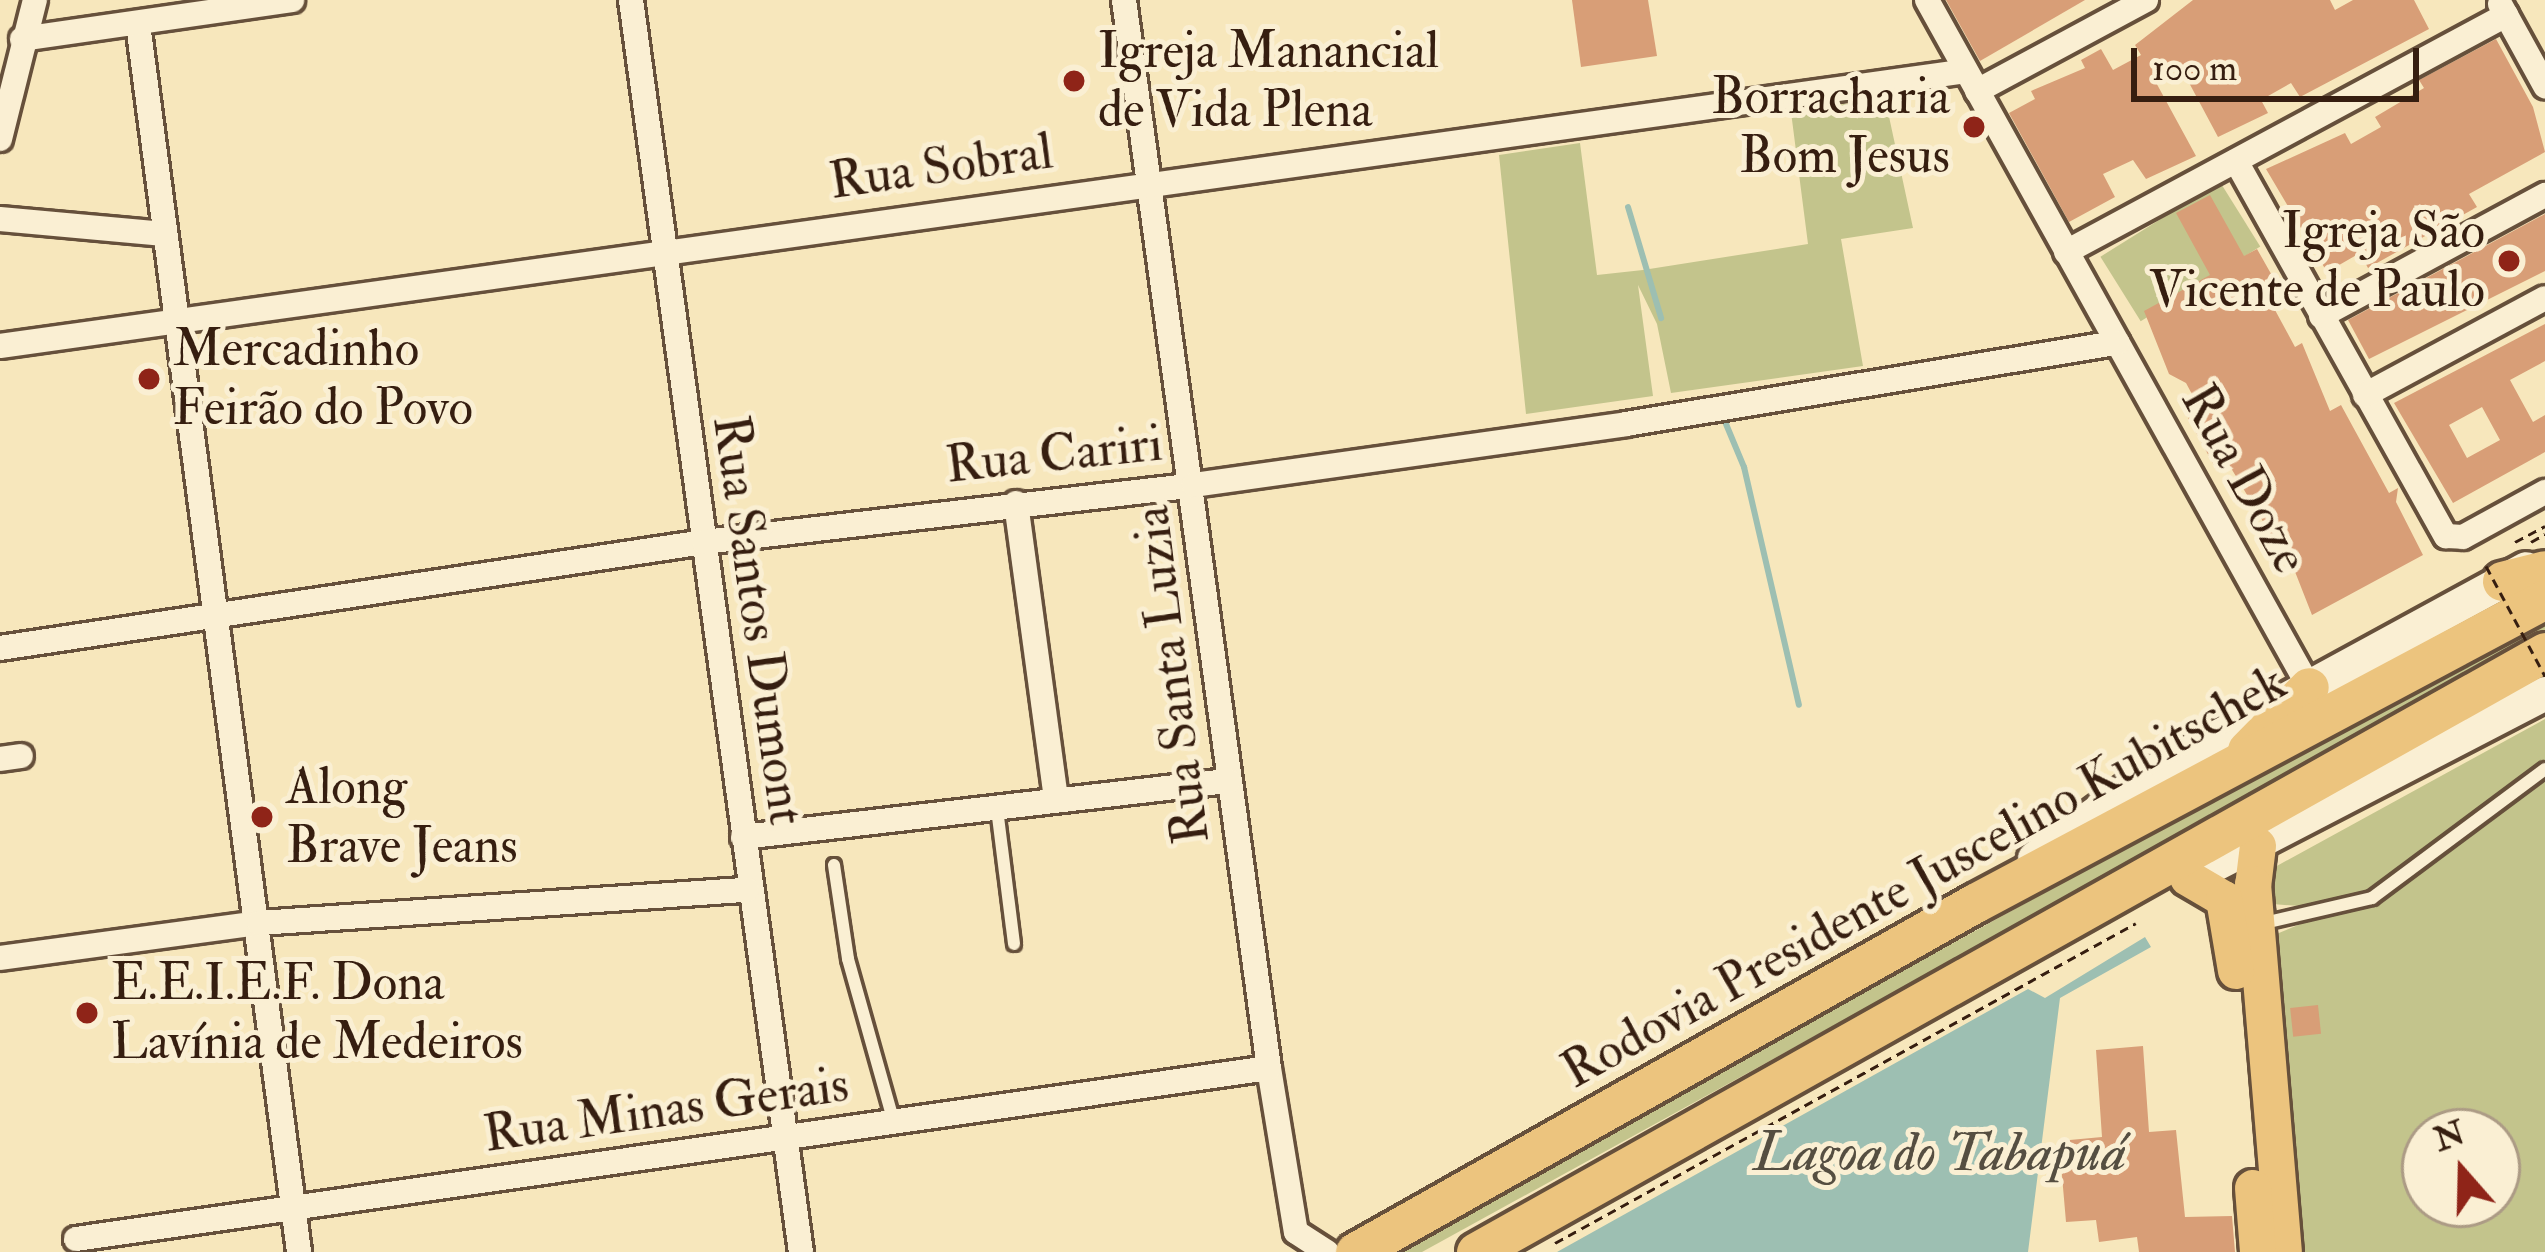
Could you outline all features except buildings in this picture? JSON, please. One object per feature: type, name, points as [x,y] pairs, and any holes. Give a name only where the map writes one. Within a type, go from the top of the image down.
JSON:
[{"type":"highway","points":[[2494,574],[2545,570]]},
{"type":"highway","name":"Rodovia Presidente Juscelino Kubitschek","points":[[1355,1252],[1975,903],[2218,779],[2545,599]]},
{"type":"highway","name":"Rodovia Presidente Juscelino Kubitschek","points":[[1475,1252],[2006,978],[2193,846],[2545,652]]},
{"type":"highway","points":[[2218,779],[2309,686]]},
{"type":"highway","points":[[2006,978],[2037,955],[2188,878]]},
{"type":"main road","points":[[1975,903],[2148,774],[2309,686],[2494,574],[2545,557]]},
{"type":"main road","points":[[2188,878],[2258,846],[2545,693]]},
{"type":"main road","points":[[2258,846],[2244,927],[2270,1241]]},
{"type":"main road","points":[[2188,878],[2224,899],[2244,927]]},
{"type":"street","points":[[0,139],[35,0]]},
{"type":"street","points":[[22,39],[292,0]]},
{"type":"street","name":"Rua Santos Dumont","points":[[631,0],[747,890],[801,1252]]},
{"type":"street","name":"Rua Santa Luzia","points":[[1124,0],[1153,181],[1269,1068],[1296,1232],[1327,1252]]},
{"type":"street","name":"Rua Doze","points":[[1927,0],[2309,686]]},
{"type":"street","points":[[1972,81],[2146,0]]},
{"type":"street","points":[[2066,252],[2236,161],[2502,7],[2543,77]]},
{"type":"street","points":[[138,24],[164,234],[182,322],[299,1252]]},
{"type":"street","name":"Rua Sobral","points":[[0,346],[1153,181],[1972,81]]},
{"type":"street","points":[[2236,161],[2446,536],[2462,537],[2545,492]]},
{"type":"street","points":[[2321,316],[2545,195]]},
{"type":"street","points":[[0,219],[164,234]]},
{"type":"street","points":[[2365,395],[2545,298]]},
{"type":"street","name":"Rua Cariri","points":[[0,649],[704,542],[1194,485],[2116,343]]},
{"type":"street","points":[[1016,503],[1056,800]]},
{"type":"street","points":[[742,837],[1228,781]]},
{"type":"street","points":[[0,958],[259,923],[747,890]]},
{"type":"street","name":"Rua Minas Gerais","points":[[76,1239],[1269,1068]]},
{"type":"lane","points":[[2244,927],[2372,898],[2545,769]]},
{"type":"lane","points":[[996,808],[1014,944]]},
{"type":"lane","points":[[834,865],[848,958],[894,1124]]},
{"type":"path","points":[[2494,574],[2545,676]]},
{"type":"path","points":[[1557,1252],[1559,1243],[2006,978],[2137,923]]},
{"type":"green space","points":[[1885,98],[1913,228],[1841,239],[1863,366],[1671,393],[1657,324],[1638,285],[1653,396],[1526,414],[1499,155],[1580,143],[1597,275],[1643,270],[1808,244],[1791,112]]},
{"type":"green space","points":[[2220,182],[2260,246],[2141,321],[2100,257]]},
{"type":"green space","points":[[2545,617],[2545,634],[2073,894],[1422,1252],[1392,1252]]},
{"type":"green space","points":[[2545,719],[2545,1252],[2301,1252],[2274,935],[2303,923],[2300,906],[2272,904],[2275,867]]},
{"type":"water","name":"Lagoa do Tabapuá","points":[[2145,937],[2151,947],[2060,998],[2028,1252],[1557,1252],[2028,989],[2045,998]]},
{"type":"waterway","points":[[1628,207],[1661,318]]},
{"type":"waterway","points":[[1726,424],[1744,467],[1799,705]]},
{"type":"place","name":"Igreja Manancial de Vida Plena","points":[[1074,81]]},
{"type":"place","name":"Borracharia Bom Jesus","points":[[1974,127]]},
{"type":"place","name":"Igreja São Vicente de Paulo","points":[[2509,261]]},
{"type":"place","name":"Mercadinho Feirão do Povo","points":[[149,379]]},
{"type":"place","name":"Along Brave Jeans","points":[[262,817]]},
{"type":"place","name":"E.E.I.E.F. Dona Lavínia de Medeiros","points":[[87,1013]]}]
